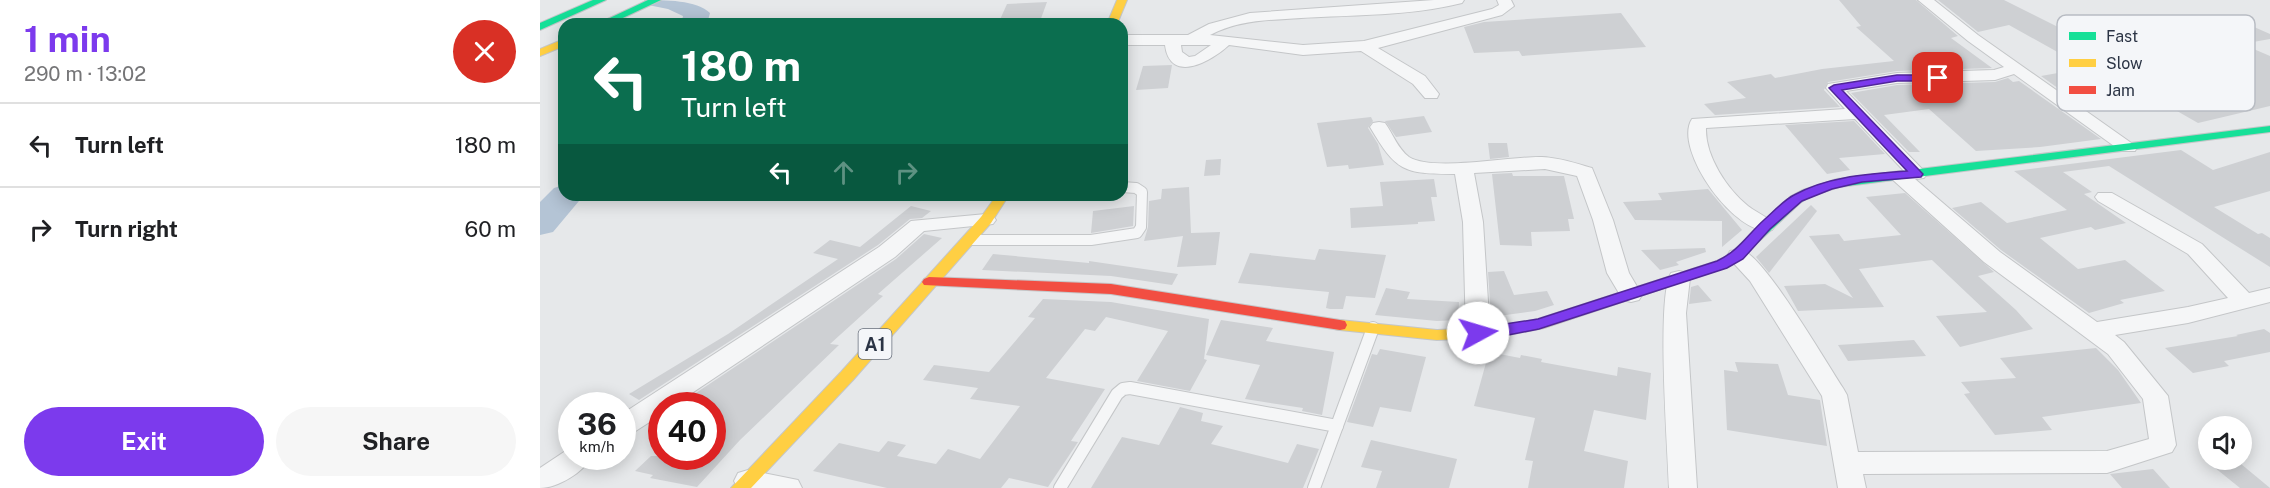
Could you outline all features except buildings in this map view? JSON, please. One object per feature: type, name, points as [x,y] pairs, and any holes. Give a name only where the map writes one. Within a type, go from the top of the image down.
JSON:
[{"type":"main road","points":[[560,18],[601,0]]},
{"type":"main road","points":[[616,18],[656,0]]},
{"type":"main road","points":[[1114,18],[1122,0]]},
{"type":"main road","points":[[540,27],[558,19]]},
{"type":"main road","points":[[540,53],[558,45]]},
{"type":"main road","points":[[929,282],[1112,289],[1373,328],[1437,335],[1498,332],[1539,324],[1722,264],[1738,256],[1765,226],[1797,198],[1828,186],[1862,178],[1908,175],[2270,129]]},
{"type":"main road","name":"A1","points":[[744,484],[847,376],[986,220],[999,201]]},
{"type":"street","points":[[1193,39],[1214,27],[1250,17],[1431,5],[1457,0]]},
{"type":"street","points":[[1128,40],[1226,40],[1303,50],[1364,46],[1399,39],[1497,12],[1507,6],[1504,0]]},
{"type":"street","points":[[1925,0],[1973,38],[2057,96]]},
{"type":"street","points":[[1431,5],[1445,25]]},
{"type":"street","points":[[1172,39],[1174,54],[1184,62],[1202,61],[1226,40]]},
{"type":"street","points":[[1364,46],[1419,80],[1431,94]]},
{"type":"street","points":[[1738,256],[1758,276],[1834,395],[1851,476],[2107,462],[2163,445],[2155,396],[2116,348],[1992,257],[1908,175],[1834,88],[1897,78],[1995,75],[2017,68]]},
{"type":"street","points":[[2077,111],[2128,147]]},
{"type":"street","points":[[1765,226],[1744,215],[1730,202],[1710,175],[1695,132],[1698,123],[1858,114]]},
{"type":"street","points":[[1379,127],[1397,156],[1405,163],[1435,169],[1546,164],[1573,167],[1585,172],[1603,220],[1618,273],[1632,294]]},
{"type":"street","points":[[1464,169],[1473,222],[1478,333]]},
{"type":"street","points":[[2105,196],[2195,249],[2243,300]]},
{"type":"street","points":[[636,418],[887,252],[918,225],[986,220]]},
{"type":"street","points":[[1679,278],[1675,313],[1683,488]]},
{"type":"street","points":[[2092,332],[2188,315],[2270,295]]},
{"type":"street","points":[[540,482],[558,470]]},
{"type":"street","points":[[744,484],[788,488]]},
{"type":"lane","points":[[967,240],[1091,240],[1137,233],[1141,227],[1142,192],[1136,188],[1128,187]]},
{"type":"lane","points":[[1314,488],[1373,328]]},
{"type":"lane","points":[[1060,488],[1117,394],[1123,389],[1130,388],[1336,426]]},
{"type":"waterway","points":[[657,0],[674,2],[697,13],[696,18]]},
{"type":"waterway","points":[[540,224],[561,201]]},
{"type":"traffic: fast","points":[[560,18],[601,0]]},
{"type":"traffic: fast","points":[[616,18],[656,0]]},
{"type":"traffic: fast","points":[[540,27],[558,19]]},
{"type":"traffic: fast","points":[[1735,256],[1795,200],[1807,193],[1837,183],[2270,129]]},
{"type":"traffic: slow","points":[[1114,18],[1122,0]]},
{"type":"traffic: slow","points":[[540,53],[558,45]]},
{"type":"traffic: slow","points":[[740,488],[847,376],[986,220],[999,201]]},
{"type":"traffic: slow","points":[[1340,325],[1437,335],[1498,332],[1539,324],[1722,264],[1735,256]]},
{"type":"traffic: jam","points":[[929,282],[1111,289],[1340,325]]},
{"type":"route","points":[[1478,333],[1498,332],[1539,324],[1722,264],[1738,256],[1765,226],[1797,198],[1828,186],[1862,178],[1917,174],[1834,88],[1897,78],[1938,78]]}]
